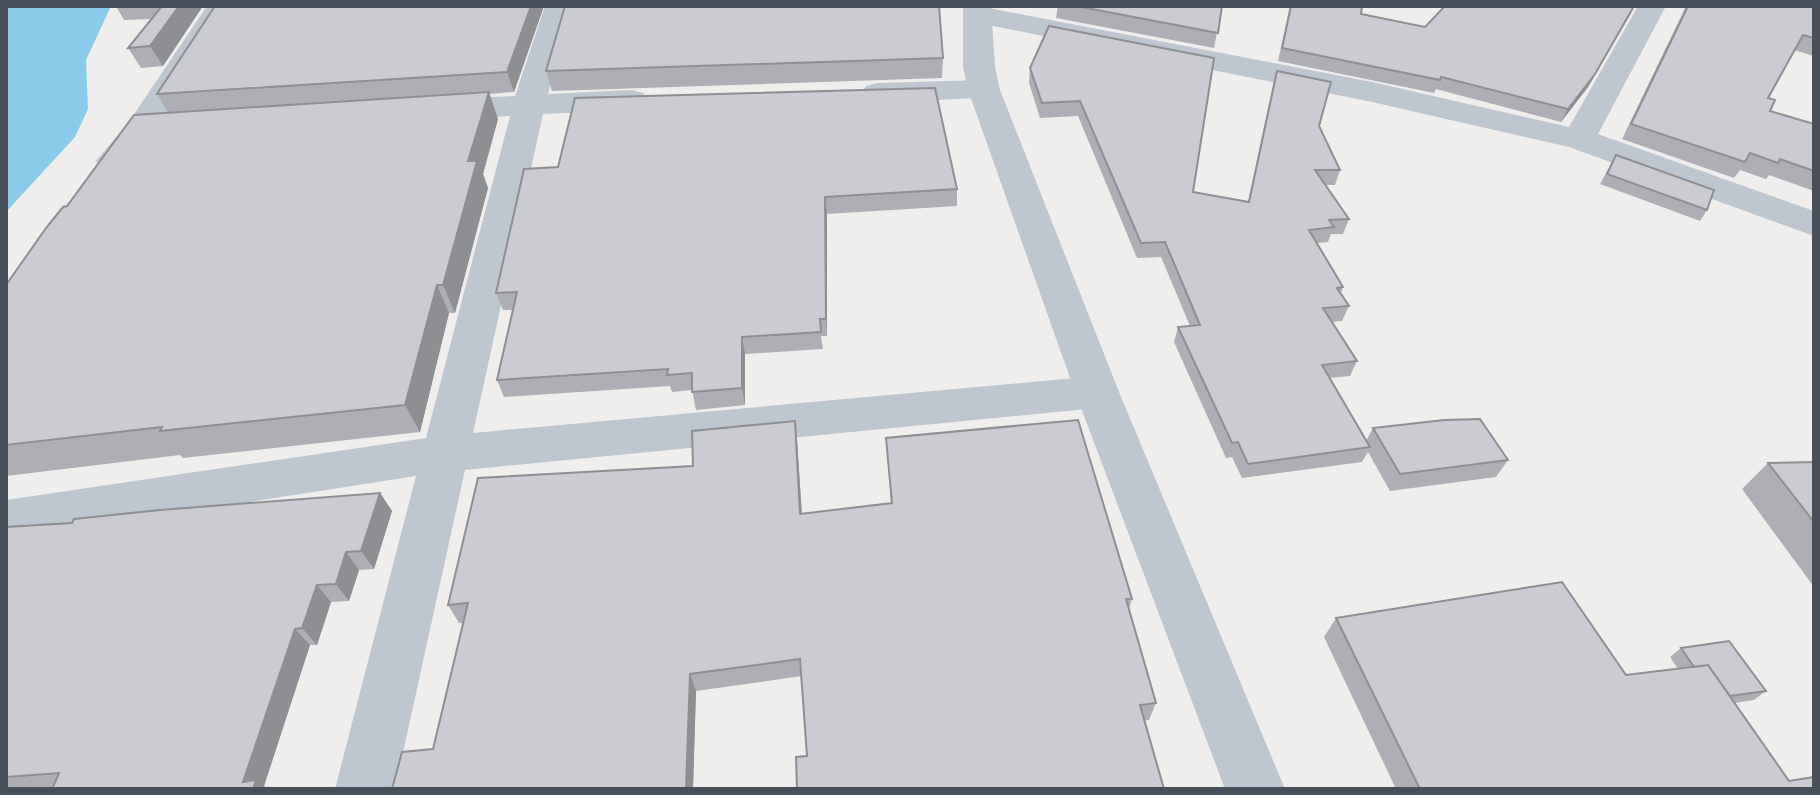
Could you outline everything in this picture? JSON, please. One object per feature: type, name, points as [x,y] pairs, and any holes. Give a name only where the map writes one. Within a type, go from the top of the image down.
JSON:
[{"type":"street","points":[[92,190],[155,129],[221,6]]},
{"type":"street","points":[[365,789],[529,104],[559,6]]},
{"type":"street","points":[[1579,139],[1652,6]]},
{"type":"street","points":[[1255,789],[1097,392],[984,90],[979,67],[977,11],[1372,92],[1579,139],[1814,224]]},
{"type":"street","points":[[843,94],[984,90]]},
{"type":"street","points":[[404,112],[670,99]]},
{"type":"street","points":[[6,520],[443,454],[1097,392]]},
{"type":"water","points":[[6,6],[111,6],[86,60],[88,109],[75,137],[6,212]]},
{"type":"building","points":[[162,6],[179,6],[150,46],[128,48]]},
{"type":"building","points":[[215,6],[531,6],[507,72],[157,94]]},
{"type":"building","points":[[565,6],[939,6],[943,58],[546,71]]},
{"type":"building","points":[[1076,6],[1222,6],[1218,33]]},
{"type":"building","points":[[1291,6],[1362,6],[1361,14],[1425,27],[1445,6],[1634,6],[1595,74],[1568,109],[1441,77],[1440,80],[1282,48]]},
{"type":"building","points":[[1688,6],[1814,6],[1814,38],[1803,35],[1768,98],[1775,100],[1770,111],[1814,124],[1814,171],[1750,153],[1745,162],[1631,124]]},
{"type":"building","points":[[1049,26],[1214,58],[1193,192],[1249,202],[1277,71],[1331,82],[1319,126],[1340,170],[1315,170],[1349,219],[1329,220],[1334,227],[1309,230],[1343,287],[1337,288],[1349,306],[1323,308],[1357,361],[1322,365],[1370,447],[1248,464],[1238,442],[1232,443],[1178,327],[1200,325],[1165,242],[1141,243],[1080,101],[1042,103],[1030,68]]},
{"type":"building","points":[[935,88],[957,189],[825,197],[826,319],[820,319],[821,332],[742,337],[742,388],[692,392],[692,373],[667,375],[668,369],[497,380],[517,292],[496,293],[524,169],[558,167],[575,98]]},
{"type":"building","points":[[489,92],[468,161],[477,161],[443,285],[437,285],[405,405],[6,445],[6,285],[134,115]]},
{"type":"building","points":[[1616,155],[1714,190],[1707,210],[1607,174]]},
{"type":"building","points":[[1480,419],[1508,460],[1400,474],[1373,428],[1444,420]]},
{"type":"building","points":[[1078,420],[1132,599],[1126,599],[1156,703],[1140,705],[1164,789],[797,789],[796,757],[807,756],[800,659],[690,674],[686,789],[392,789],[402,752],[433,749],[468,603],[448,605],[478,478],[693,466],[692,431],[795,421],[800,514],[892,503],[886,438]]},
{"type":"building","points":[[1814,462],[1814,522],[1768,463]]},
{"type":"building","points":[[380,493],[361,551],[346,552],[336,584],[317,585],[302,628],[295,629],[243,782],[256,780],[253,789],[52,789],[59,773],[6,777],[6,527],[72,523],[74,519],[160,510]]},
{"type":"building","points":[[1562,582],[1626,675],[1708,665],[1789,781],[1814,777],[1814,789],[1420,789],[1336,618]]},
{"type":"building","points":[[1729,641],[1766,691],[1730,696],[1708,665],[1694,667],[1681,648]]}]
